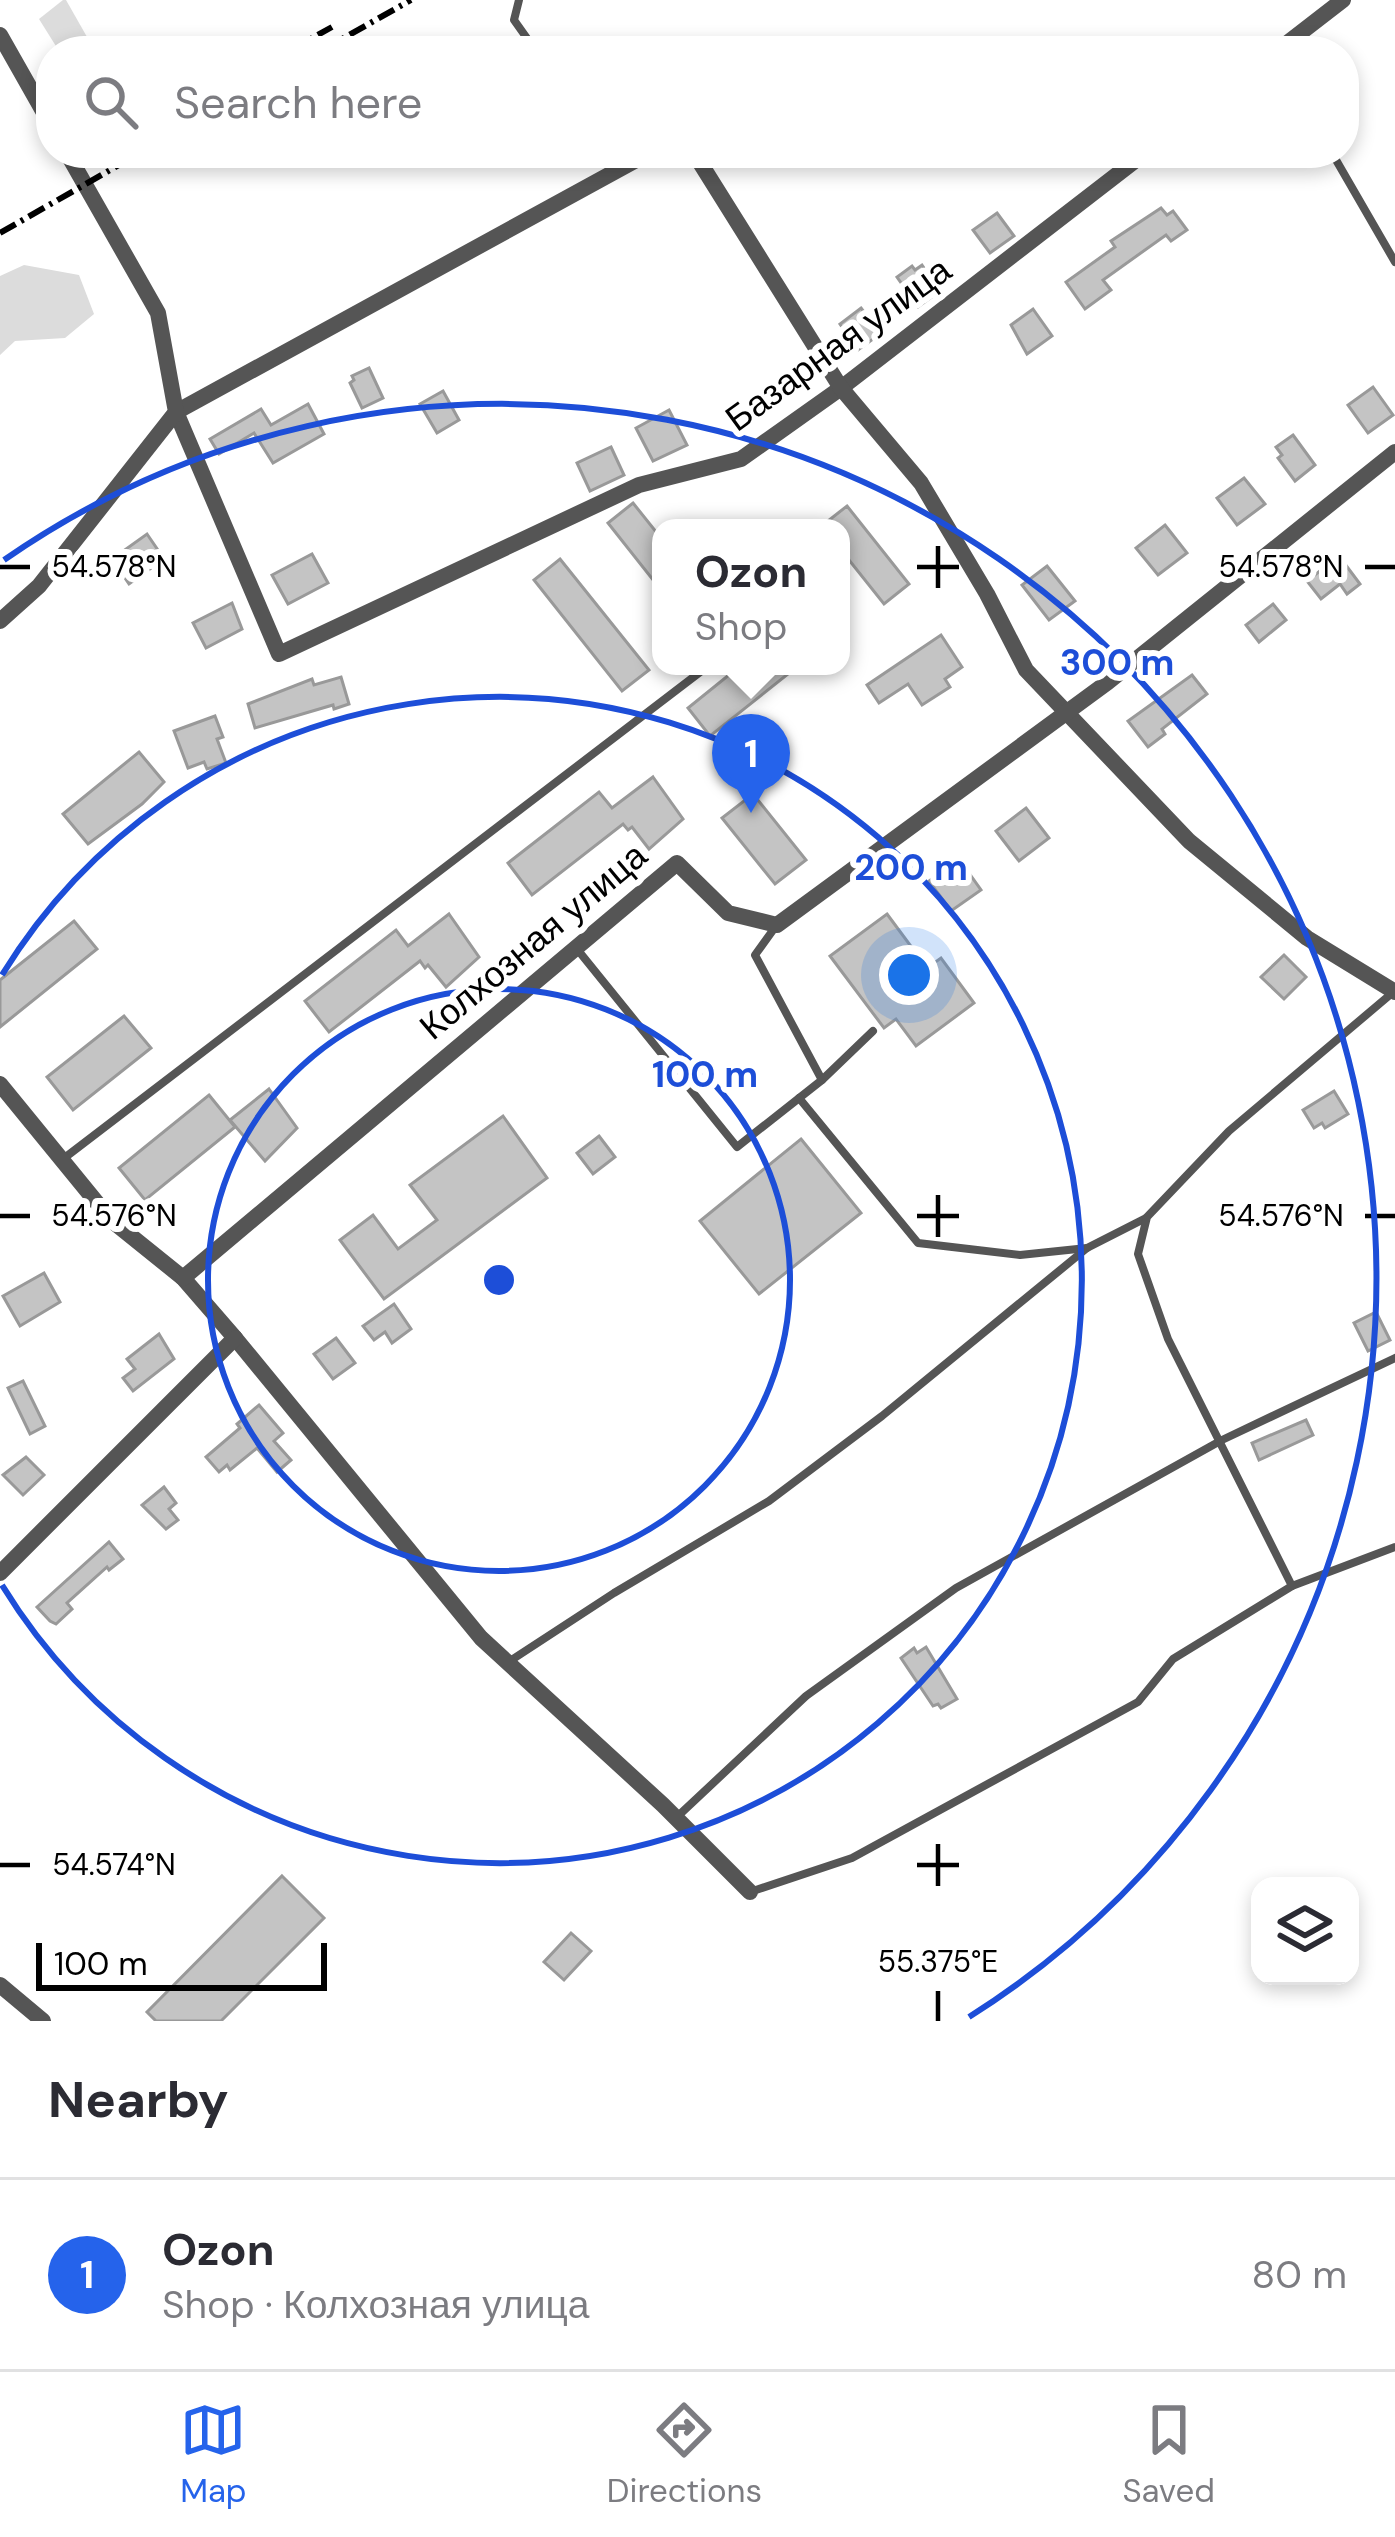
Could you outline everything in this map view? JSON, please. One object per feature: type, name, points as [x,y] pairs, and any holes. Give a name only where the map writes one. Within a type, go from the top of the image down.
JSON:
[{"type":"street","points":[[1295,36],[1342,0]]},
{"type":"street","points":[[0,34],[36,98]]},
{"type":"street","points":[[75,168],[158,314],[176,412]]},
{"type":"street","points":[[0,621],[38,586],[176,412],[603,168]]},
{"type":"street","points":[[703,168],[841,388],[921,483],[987,594],[1025,670],[1189,842],[1307,938],[1394,993]]},
{"type":"street","name":"Базарная улица","points":[[176,412],[279,654],[639,485],[741,458],[841,388],[1126,168]]},
{"type":"street","points":[[776,925],[1063,714],[1395,452]]},
{"type":"street","name":"Колхозная улица","points":[[183,1277],[677,863],[728,914],[776,925]]},
{"type":"street","points":[[0,1084],[111,1220],[183,1277],[481,1638],[750,1892]]},
{"type":"street","points":[[0,1573],[235,1338]]},
{"type":"street","points":[[0,1985],[44,2021]]},
{"type":"lane","points":[[519,0],[514,20],[525,36]]},
{"type":"lane","points":[[1341,168],[1395,262]]},
{"type":"lane","points":[[62,1160],[696,675]]},
{"type":"lane","points":[[776,925],[754,955],[822,1080]]},
{"type":"lane","points":[[576,948],[737,1147],[822,1080],[873,1031]]},
{"type":"lane","points":[[508,1662],[769,1501],[882,1416],[1087,1248],[1147,1217],[1229,1132],[1394,993]]},
{"type":"lane","points":[[799,1098],[919,1243],[1020,1255],[1087,1248]]},
{"type":"lane","points":[[1147,1217],[1138,1254],[1168,1340],[1292,1586]]},
{"type":"lane","points":[[676,1818],[806,1696],[956,1588],[1222,1440],[1395,1358]]},
{"type":"lane","points":[[750,1892],[852,1858],[1138,1702],[1173,1659],[1292,1586],[1395,1547]]},
{"type":"shaded area","points":[[66,0],[86,36],[50,36],[39,19]]},
{"type":"shaded area","points":[[24,265],[79,275],[94,314],[65,338],[15,341],[0,355],[0,276]]},
{"type":"building","points":[[1161,208],[1167,215],[1173,211],[1187,230],[1171,241],[1166,235],[1103,280],[1111,290],[1085,309],[1066,282],[1115,247],[1111,241]]},
{"type":"building","points":[[997,213],[1014,236],[990,253],[973,230]]},
{"type":"building","points":[[922,265],[940,291],[918,307],[897,277]]},
{"type":"building","points":[[861,308],[880,334],[858,350],[840,324]]},
{"type":"building","points":[[1033,309],[1052,336],[1027,354],[1011,325]]},
{"type":"building","points":[[369,368],[383,398],[362,408],[350,383],[352,376]]},
{"type":"building","points":[[1373,387],[1393,415],[1368,433],[1348,405]]},
{"type":"building","points":[[443,391],[459,420],[437,433],[420,404]]},
{"type":"building","points":[[308,404],[324,434],[273,463],[254,433],[219,454],[210,439],[261,409],[271,425]]},
{"type":"building","points":[[669,410],[687,445],[653,461],[636,428]]},
{"type":"building","points":[[1293,435],[1315,465],[1295,481],[1278,458],[1282,455],[1276,447]]},
{"type":"building","points":[[611,447],[624,475],[590,491],[577,463]]},
{"type":"building","points":[[1244,478],[1265,504],[1237,525],[1217,498]]},
{"type":"building","points":[[633,503],[652,527],[652,579],[608,523]]},
{"type":"building","points":[[847,506],[909,584],[884,604],[850,561],[850,519],[830,519]]},
{"type":"building","points":[[1165,525],[1187,553],[1158,575],[1136,548]]},
{"type":"building","points":[[147,534],[164,559],[129,584],[112,559]]},
{"type":"building","points":[[312,554],[328,583],[288,604],[272,575]]},
{"type":"building","points":[[1339,556],[1360,584],[1347,594],[1340,584],[1321,599],[1307,581]]},
{"type":"building","points":[[560,559],[649,670],[622,691],[534,580]]},
{"type":"building","points":[[1047,566],[1075,601],[1049,620],[1022,585]]},
{"type":"building","points":[[232,603],[242,629],[206,648],[193,623]]},
{"type":"building","points":[[1273,604],[1286,620],[1259,642],[1246,625]]},
{"type":"building","points":[[941,635],[962,667],[945,679],[950,687],[922,705],[908,684],[879,703],[867,685]]},
{"type":"building","points":[[729,675],[787,675],[710,736],[688,708]]},
{"type":"building","points":[[1192,675],[1207,694],[1162,729],[1165,734],[1148,747],[1128,721]]},
{"type":"building","points":[[341,677],[349,704],[255,728],[248,704],[312,679],[314,685]]},
{"type":"building","points":[[215,716],[226,763],[207,769],[204,762],[188,768],[174,731]]},
{"type":"building","points":[[139,752],[164,782],[88,844],[63,814]]},
{"type":"building","points":[[653,777],[683,819],[649,849],[632,827],[628,830],[623,824],[532,895],[508,863],[599,792],[612,808]]},
{"type":"building","points":[[753,794],[806,860],[775,884],[722,818]]},
{"type":"building","points":[[1026,808],[1049,838],[1019,861],[996,831]]},
{"type":"building","points":[[959,859],[981,890],[951,911],[929,881]]},
{"type":"building","points":[[449,914],[479,957],[446,987],[420,961],[329,1032],[305,1001],[396,930],[408,946]]},
{"type":"building","points":[[887,914],[927,968],[941,958],[974,1003],[916,1046],[896,1019],[884,1028],[830,956]]},
{"type":"building","points":[[74,921],[97,949],[0,1027],[0,980]]},
{"type":"building","points":[[1284,955],[1306,977],[1284,999],[1261,977]]},
{"type":"building","points":[[124,1016],[151,1048],[73,1110],[47,1077]]},
{"type":"building","points":[[269,1089],[297,1128],[265,1161],[230,1120]]},
{"type":"building","points":[[1334,1091],[1348,1114],[1325,1128],[1322,1123],[1314,1128],[1303,1110]]},
{"type":"building","points":[[209,1095],[235,1127],[145,1200],[119,1168]]},
{"type":"building","points":[[503,1116],[547,1178],[384,1299],[340,1240],[373,1215],[398,1249],[437,1220],[410,1185]]},
{"type":"building","points":[[599,1136],[615,1157],[593,1174],[577,1153]]},
{"type":"building","points":[[801,1139],[861,1213],[759,1294],[700,1221]]},
{"type":"building","points":[[44,1273],[60,1302],[20,1326],[3,1296]]},
{"type":"building","points":[[394,1304],[411,1329],[392,1343],[385,1332],[374,1340],[363,1326]]},
{"type":"building","points":[[1376,1312],[1390,1340],[1368,1351],[1354,1323]]},
{"type":"building","points":[[159,1334],[174,1359],[133,1391],[123,1378],[135,1369],[127,1359]]},
{"type":"building","points":[[336,1338],[355,1363],[333,1379],[314,1354]]},
{"type":"building","points":[[23,1381],[45,1426],[30,1434],[8,1388]]},
{"type":"building","points":[[259,1405],[283,1433],[274,1441],[291,1460],[277,1472],[257,1448],[230,1470],[227,1465],[219,1472],[206,1457]]},
{"type":"building","points":[[1306,1420],[1313,1435],[1259,1460],[1252,1443]]},
{"type":"building","points":[[26,1457],[44,1475],[23,1495],[3,1475]]},
{"type":"building","points":[[164,1487],[176,1503],[169,1509],[178,1520],[166,1529],[142,1505]]},
{"type":"building","points":[[109,1542],[123,1559],[67,1603],[72,1609],[56,1624],[50,1621],[37,1607]]},
{"type":"building","points":[[926,1647],[957,1699],[941,1708],[933,1706],[901,1658],[914,1648],[917,1653]]},
{"type":"building","points":[[282,1876],[324,1918],[221,2021],[156,2021],[147,2012]]},
{"type":"building","points":[[571,1933],[591,1951],[564,1980],[544,1962]]},
{"type":"railway","points":[[347,36],[411,0]]},
{"type":"railway","points":[[316,36],[332,27]]},
{"type":"railway","points":[[0,233],[114,168]]},
{"type":"place","name":"Ozon","points":[[751,813]]}]
